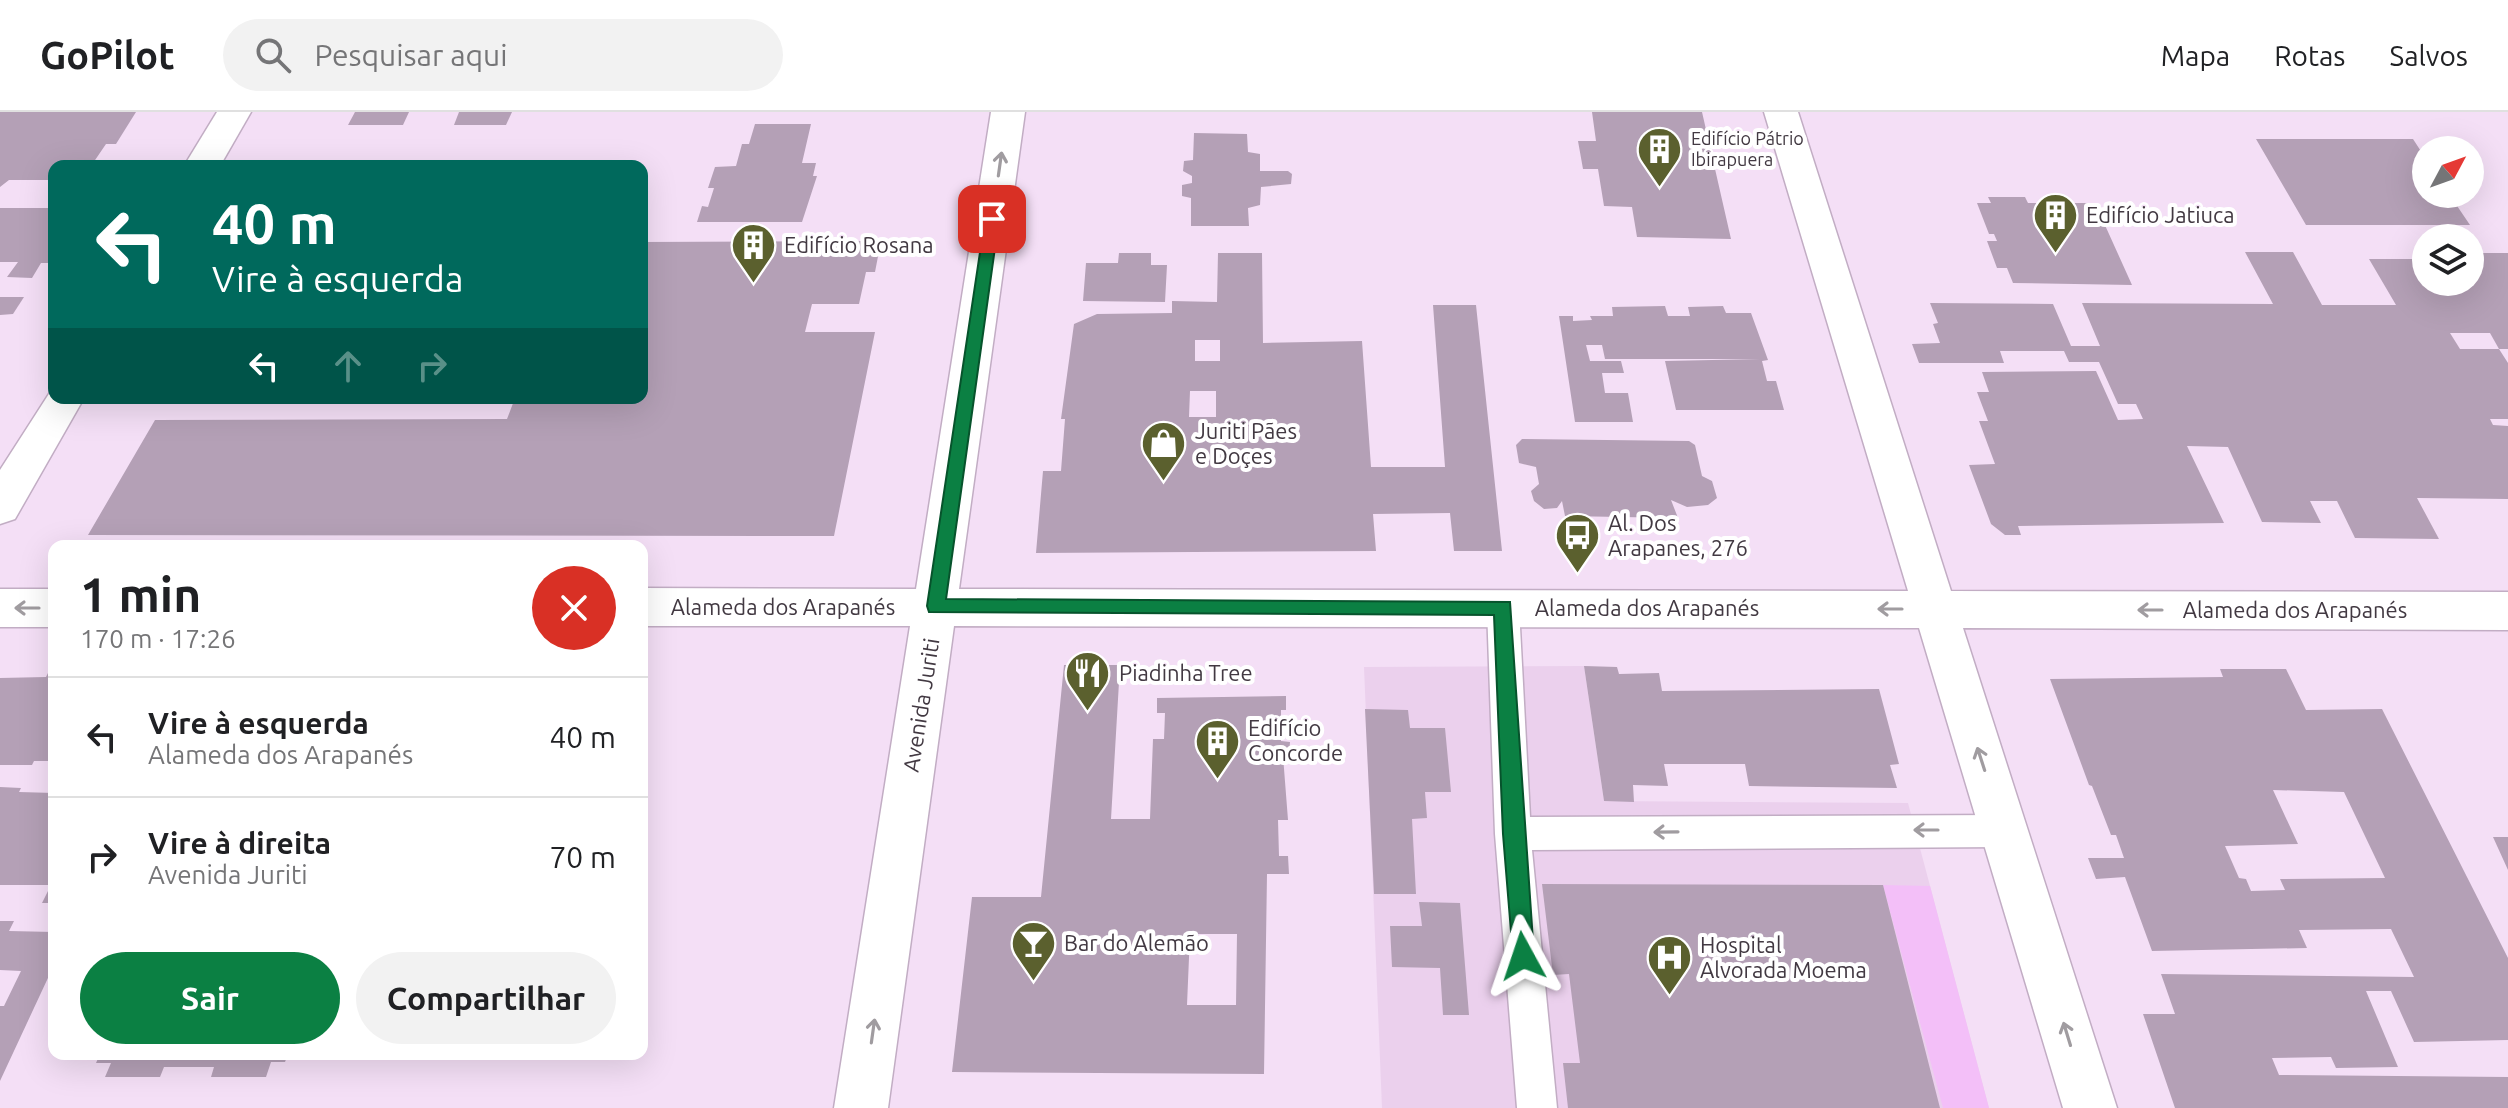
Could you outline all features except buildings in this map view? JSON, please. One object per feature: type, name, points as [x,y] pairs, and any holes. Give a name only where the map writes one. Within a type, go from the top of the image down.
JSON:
[{"type":"street","points":[[206,160],[234,112]]},
{"type":"street","name":"Avenida Juriti","points":[[861,1108],[1008,112]]},
{"type":"street","points":[[1781,112],[2090,1108]]},
{"type":"street","points":[[0,507],[60,404]]},
{"type":"street","name":"Alameda dos Arapanés","points":[[648,607],[2508,611]]},
{"type":"street","points":[[0,608],[48,608]]},
{"type":"lane","points":[[1503,608],[1513,834],[1537,1108]]},
{"type":"lane","points":[[1513,834],[2004,831]]},
{"type":"shaded area","name":"Hospital Alvorada Moema","points":[[1584,666],[1604,801],[1908,803],[1989,1108],[1382,1108],[1364,667]]},
{"type":"shaded area","points":[[1883,885],[1930,886],[1989,1108],[1943,1108]]},
{"type":"place","name":"Edifício Pátrio Ibirapuera","points":[[1660,188]]},
{"type":"place","name":"Edifício Jatiuca","points":[[2055,254]]},
{"type":"place","name":"Edifício Rosana","points":[[753,284]]},
{"type":"place","name":"Juriti Pães e Doçes","points":[[1164,483]]},
{"type":"place","name":"Al. Dos Arapanes, 276","points":[[1577,575]]},
{"type":"place","name":"Piadinha Tree","points":[[1088,712]]},
{"type":"place","name":"Edifício Concorde","points":[[1217,780]]},
{"type":"place","name":"Bar do Alemão","points":[[1033,982]]},
{"type":"place","name":"Hospital Alvorada Moema","points":[[1669,997]]},
{"type":"route","points":[[992,219],[936,606],[1503,608],[1508,652],[1513,834],[1523,956]]}]
